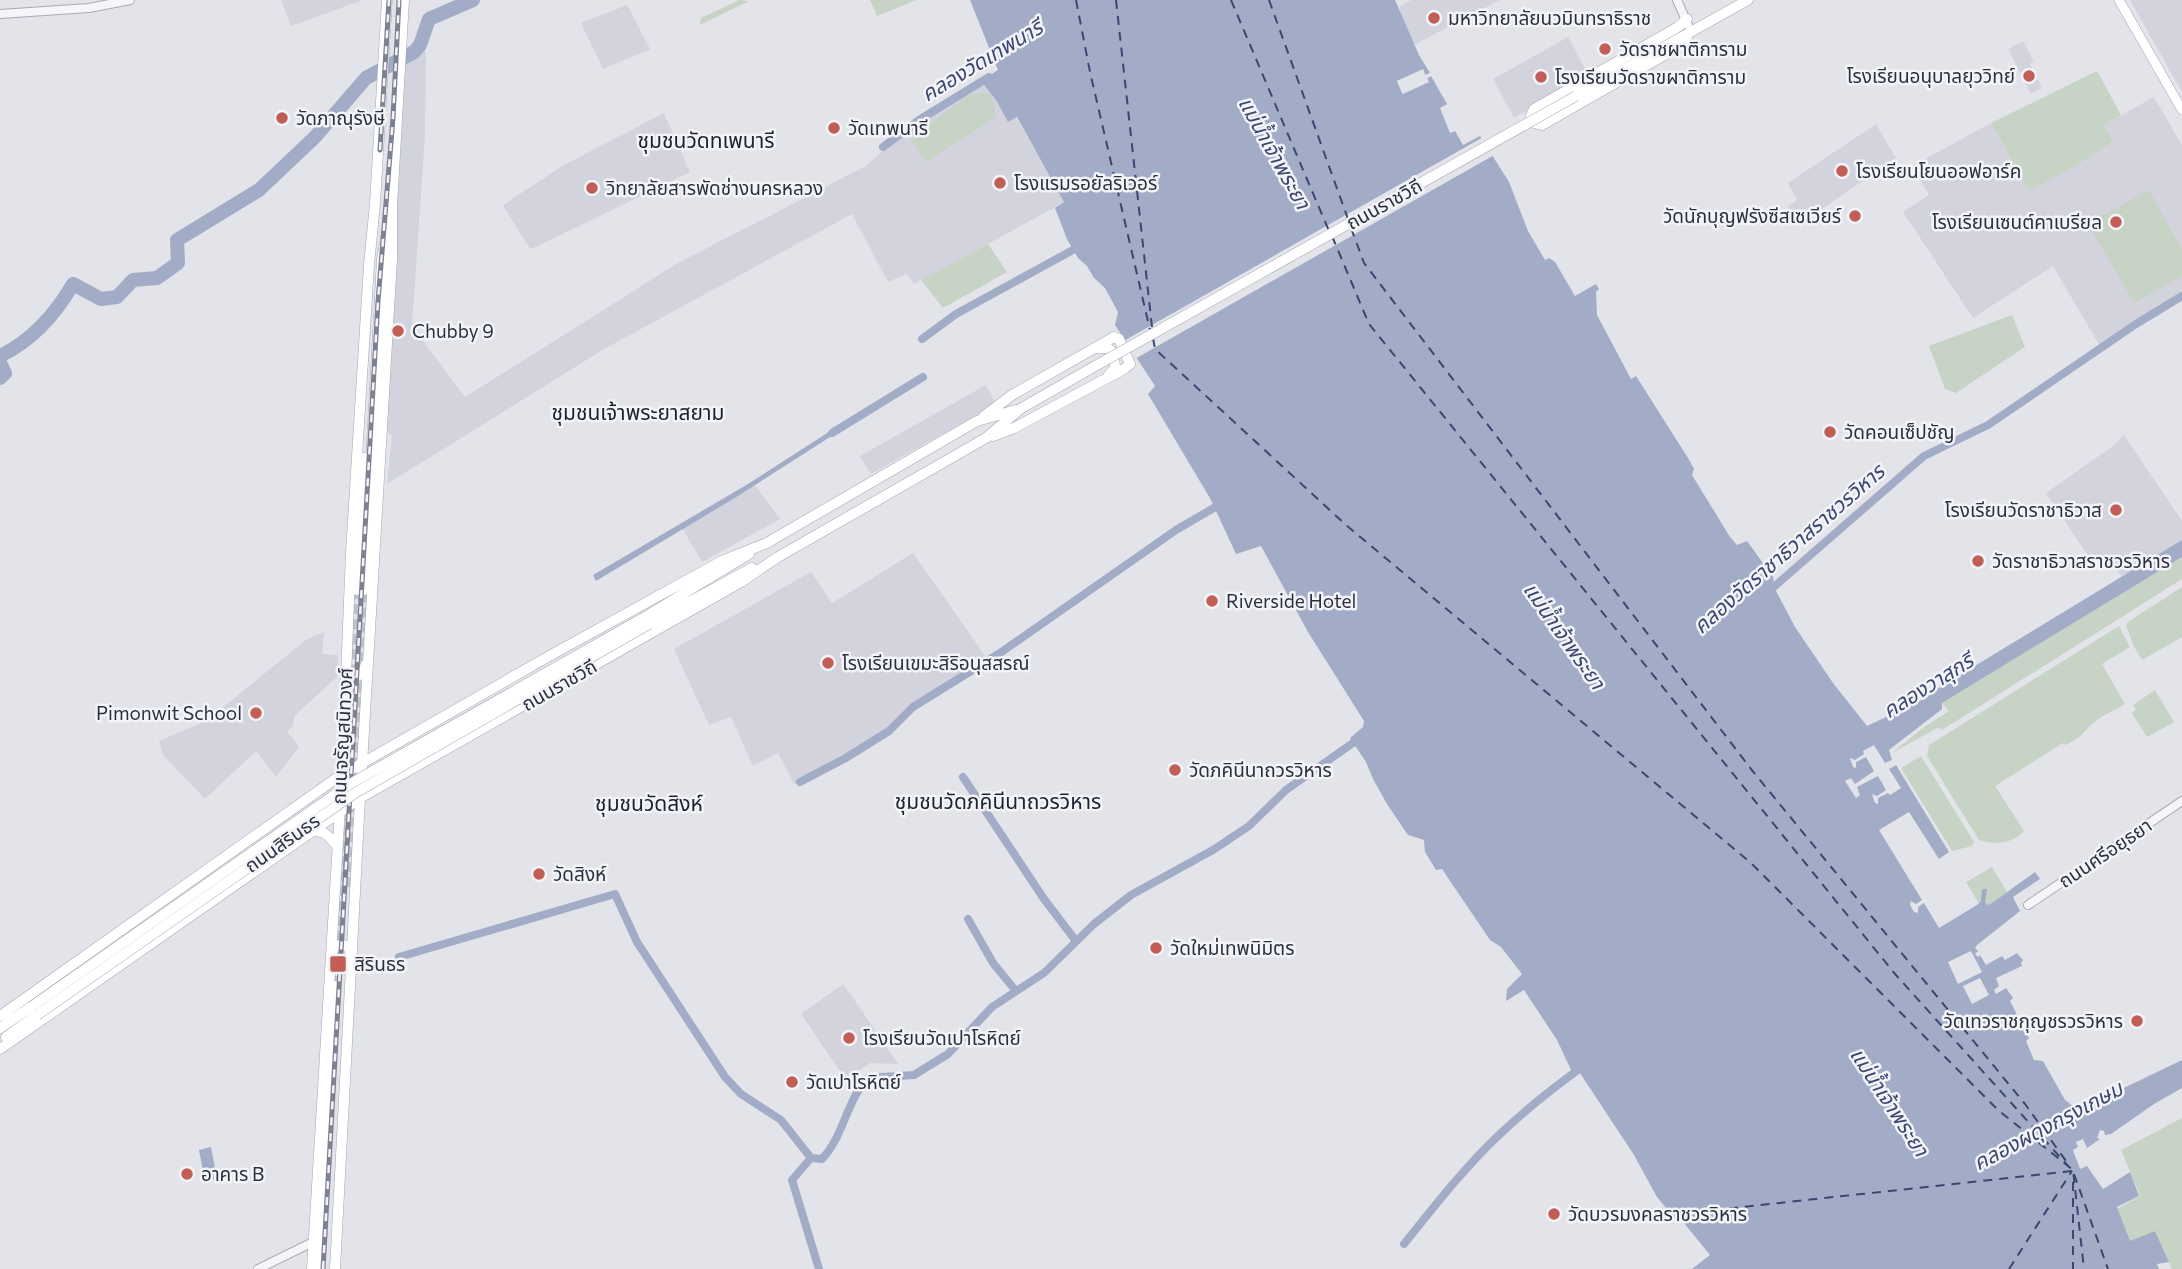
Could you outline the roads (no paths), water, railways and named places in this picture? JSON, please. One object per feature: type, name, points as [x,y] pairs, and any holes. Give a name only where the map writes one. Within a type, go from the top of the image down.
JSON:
[{"type":"main road","name":"ถนนจรัญสนิทวงศ์","points":[[312,1269],[369,265],[387,0]]},
{"type":"main road","name":"ถนนจรัญสนิทวงศ์","points":[[335,1269],[404,0]]},
{"type":"main road","name":"ถนนราชวิถี","points":[[339,811],[741,582],[778,557],[986,438],[1020,409],[1748,0]]},
{"type":"main road","points":[[2119,0],[2182,110]]},
{"type":"main road","points":[[1687,19],[1678,27],[1534,108],[1531,116],[1534,123],[1542,125],[1682,45],[1690,31]]},
{"type":"main road","name":"ถนนจรัญสนิทวงศ์","points":[[375,204],[374,293],[361,590],[382,260],[391,205]]},
{"type":"main road","points":[[977,421],[1013,394],[1114,337],[1119,339],[1127,352],[1130,364],[1106,379],[1014,428],[986,438]]},
{"type":"main road","name":"ถนนราชวิถี","points":[[647,620],[769,542],[977,421],[1020,409]]},
{"type":"main road","name":"ถนนราชวิถี","points":[[362,763],[722,561],[769,542]]},
{"type":"main road","name":"ถนนราชวิถี","points":[[647,620],[778,557]]},
{"type":"main road","name":"ถนนสิรินธร","points":[[0,1041],[34,1011],[355,793],[647,620]]},
{"type":"main road","points":[[346,669],[351,676],[357,677],[363,672],[368,661]]},
{"type":"main road","name":"ถนนสิรินธร","points":[[0,1016],[220,859],[362,763]]},
{"type":"main road","name":"ถนนสิรินธร","points":[[0,1049],[339,811]]},
{"type":"main road","points":[[302,837],[313,831],[320,831],[328,835],[337,846]]},
{"type":"main road","points":[[220,859],[237,860],[241,865],[234,885]]},
{"type":"main road","points":[[330,960],[334,948],[342,944],[349,948],[351,956]]},
{"type":"main road","points":[[319,1269],[338,986],[325,1269]]},
{"type":"main road","name":"ถนนสิรินธร","points":[[0,1028],[34,1011]]},
{"type":"street","points":[[0,14],[89,8],[131,0]]},
{"type":"street","points":[[1677,0],[1690,31]]},
{"type":"street","name":"ถนนศรีอยุธยา","points":[[2028,905],[2182,802]]},
{"type":"street","points":[[258,1269],[313,1242]]},
{"type":"water","points":[[970,0],[1395,0],[1419,55],[1430,73],[1425,75],[1423,70],[1397,81],[1402,93],[1428,82],[1427,78],[1431,76],[1447,104],[1440,108],[1450,133],[1455,131],[1463,145],[1480,136],[1509,182],[1528,231],[1545,260],[1549,258],[1555,262],[1575,296],[1596,284],[1599,289],[1596,292],[1597,315],[1631,379],[1636,376],[1688,458],[1694,469],[1692,475],[1730,537],[1737,545],[1747,541],[1773,577],[1775,589],[1795,627],[1833,683],[1867,726],[1928,697],[1932,692],[2182,540],[2182,557],[1942,703],[1942,709],[1889,750],[1892,760],[1885,763],[1874,745],[1863,751],[1864,754],[1855,760],[1850,758],[1856,768],[1856,762],[1866,757],[1874,771],[1855,784],[1851,778],[1845,781],[1856,798],[1860,795],[1857,787],[1878,776],[1886,790],[1877,796],[1872,794],[1878,804],[1878,798],[1901,788],[1889,769],[1896,765],[1949,852],[1939,859],[1909,812],[1879,830],[1922,900],[1916,904],[1911,901],[1914,912],[1918,913],[1918,907],[1924,903],[1939,928],[1977,905],[1981,901],[1982,889],[1987,889],[1985,903],[1989,905],[2035,872],[2040,879],[2013,897],[2020,911],[1977,945],[1975,948],[1978,951],[1975,954],[1978,957],[1980,955],[1986,965],[2002,956],[2005,960],[2017,953],[2023,960],[2022,966],[1996,978],[1999,986],[1994,990],[1996,994],[2006,988],[2013,998],[2010,1001],[2029,1038],[2026,1041],[2034,1060],[2043,1061],[2065,1100],[2078,1110],[2182,1060],[2182,1088],[2111,1134],[2105,1135],[2104,1131],[2100,1130],[2097,1138],[2100,1139],[2087,1148],[2083,1139],[2076,1142],[2078,1147],[2073,1150],[2080,1169],[2087,1166],[2103,1189],[2130,1172],[2139,1196],[2117,1207],[2130,1241],[2155,1231],[2169,1262],[2157,1264],[2159,1269],[1692,1269],[1710,1255],[1679,1217],[1675,1219],[1657,1197],[1634,1155],[1580,1073],[1572,1072],[1557,1040],[1524,990],[1506,1001],[1507,989],[1522,974],[1501,947],[1490,940],[1442,869],[1436,870],[1425,852],[1424,840],[1408,835],[1387,804],[1366,762],[1350,738],[1363,727],[1364,721],[1308,632],[1261,546],[1236,554],[1211,500],[1148,394],[1155,386],[1115,325],[1118,312],[1105,288],[1078,258],[1067,239],[1055,208],[1064,202],[1017,117],[1008,122],[981,81],[998,70]],"holes":[[[1971,951],[1982,972],[1958,984],[1948,962]],[[1980,978],[1989,995],[1972,1004],[1963,986]]]},
{"type":"water","points":[[838,426],[841,430],[596,581],[593,575],[748,484]]},
{"type":"water","points":[[211,1147],[217,1179],[205,1181],[199,1150]]},
{"type":"waterway","points":[[0,356],[42,326],[73,284],[101,299],[117,297],[133,280],[157,278],[178,263],[177,240],[259,190],[315,137],[366,78],[414,52],[420,45],[429,19],[473,0]]},
{"type":"waterway","name":"คลองวัดเทพนารี","points":[[883,147],[919,120],[989,77]]},
{"type":"waterway","points":[[922,339],[956,314],[1082,245]]},
{"type":"waterway","name":"คลองวัดราชาธิวาสราชวรวิหาร","points":[[1768,592],[1924,456],[1988,425],[2136,324],[2182,296]]},
{"type":"waterway","points":[[0,363],[5,373],[0,378]]},
{"type":"waterway","points":[[832,433],[923,377]]},
{"type":"waterway","points":[[800,782],[889,731],[913,707],[1000,653],[1176,530],[1224,502]]},
{"type":"waterway","points":[[399,957],[615,894],[637,942],[725,1077],[741,1094],[781,1120],[811,1158],[822,1159],[868,1078],[914,1075],[948,1054],[992,1007],[1044,973],[1094,924],[1131,895],[1213,850],[1249,826],[1286,790],[1360,738]]},
{"type":"waterway","points":[[963,777],[1044,899],[1076,941]]},
{"type":"waterway","points":[[968,919],[993,963],[1016,991]]},
{"type":"waterway","points":[[1404,1244],[1486,1148],[1529,1108],[1582,1067]]},
{"type":"waterway","points":[[811,1158],[792,1180],[819,1269]]},
{"type":"tunnel","points":[[347,779],[357,590]]},
{"type":"tunnel","points":[[347,887],[364,590]]},
{"type":"tunnel","points":[[335,986],[345,801]]},
{"type":"railway","points":[[380,150],[389,0]]},
{"type":"railway","points":[[323,1269],[378,301],[393,118],[399,0]]},
{"type":"place","name":"มหาวิทยาลัยนวมินทราธิราช","points":[[1434,18]]},
{"type":"place","name":"วัดราชผาติการาม","points":[[1605,49]]},
{"type":"place","name":"โรงเรียนอนุบาลยุววิทย์","points":[[2029,76]]},
{"type":"place","name":"โรงเรียนวัดราขผาติการาม","points":[[1541,77]]},
{"type":"place","name":"วัดภาณุรังษี","points":[[282,118]]},
{"type":"place","name":"วัดเทพนารี","points":[[834,128]]},
{"type":"place","name":"โรงเรียนโยนออฟอาร์ค","points":[[1842,171]]},
{"type":"place","name":"โรงแรมรอยัลริเวอร์","points":[[1000,183]]},
{"type":"place","name":"วิทยาลัยสารพัดช่างนครหลวง","points":[[592,188]]},
{"type":"place","name":"วัดนักบุญฟรังซีสเซเวียร์","points":[[1855,216]]},
{"type":"place","name":"โรงเรียนเซนต์คาเบรียล","points":[[2116,222]]},
{"type":"place","name":"Chubby 9","points":[[398,331]]},
{"type":"place","name":"วัดคอนเซ็ปชัญ","points":[[1830,432]]},
{"type":"place","name":"โรงเรียนวัดราชาธิวาส","points":[[2116,510]]},
{"type":"place","name":"วัดราชาธิวาสราชวรวิหาร","points":[[1978,561]]},
{"type":"place","name":"Riverside Hotel","points":[[1212,601]]},
{"type":"place","name":"โรงเรียนเขมะสิริอนุสสรณ์","points":[[828,663]]},
{"type":"place","name":"Pimonwit School","points":[[256,713]]},
{"type":"place","name":"วัดภคินีนาถวรวิหาร","points":[[1175,770]]},
{"type":"place","name":"วัดสิงห์","points":[[539,874]]},
{"type":"place","name":"วัดใหม่เทพนิมิตร","points":[[1156,948]]},
{"type":"place","name":"สิรินธร","points":[[338,964]]},
{"type":"place","name":"วัดเทวราชกุญชรวรวิหาร","points":[[2137,1021]]},
{"type":"place","name":"โรงเรียนวัดเปาโรหิตย์","points":[[849,1038]]},
{"type":"place","name":"วัดเปาโรหิตย์","points":[[792,1082]]},
{"type":"place","name":"อาคาร B","points":[[187,1174]]},
{"type":"place","name":"วัดบวรมงคลราชวรวิหาร","points":[[1554,1214]]},
{"type":"district","name":"ชุมชนวัดทเพนารี","points":[[706,141]]},
{"type":"district","name":"ชุมชนเจ้าพระยาสยาม","points":[[638,413]]},
{"type":"district","name":"ชุมชนวัดภคินีนาถวรวิหาร","points":[[998,802]]},
{"type":"district","name":"ชุมชนวัดสิงห์","points":[[649,804]]},
{"type":"water label","name":"แม่น้ำเจ้าพระยา","points":[[1274,153]]},
{"type":"water label","name":"แม่น้ำเจ้าพระยา","points":[[1564,636]]},
{"type":"water label","name":"คลองวาสุกรี","points":[[1928,686]]},
{"type":"water label","name":"แม่น้ำเจ้าพระยา","points":[[1889,1102]]},
{"type":"water label","name":"คลองผดุงกรุงเกษม","points":[[2048,1126]]}]
